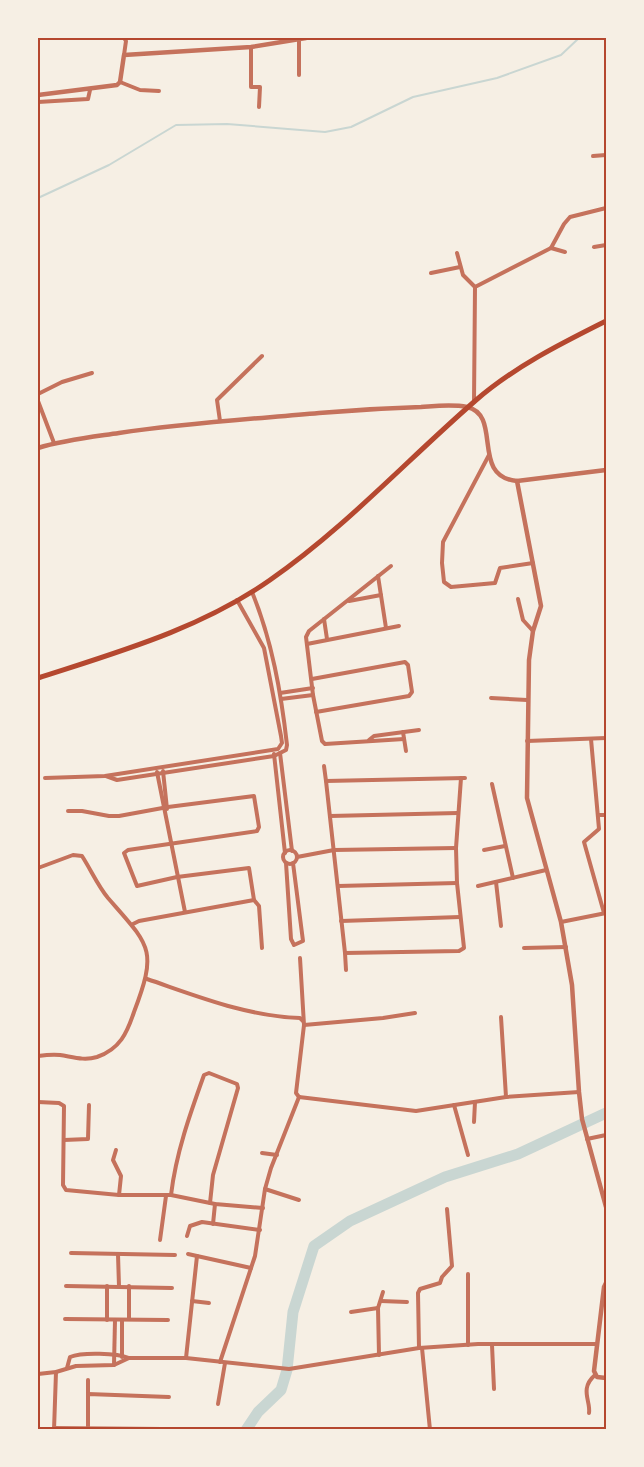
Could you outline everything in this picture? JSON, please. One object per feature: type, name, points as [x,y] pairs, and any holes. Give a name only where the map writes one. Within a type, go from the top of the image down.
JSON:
[{"type":"main road","points":[[38,678],[172,632],[252,592],[319,544],[474,402],[532,359],[606,321]]},
{"type":"street","points":[[38,102],[90,94],[114,87],[120,82],[125,39],[130,38]]},
{"type":"street","points":[[124,55],[251,47],[306,38]]},
{"type":"street","points":[[299,39],[299,74]]},
{"type":"street","points":[[251,47],[251,87],[260,87],[259,107]]},
{"type":"street","points":[[120,82],[159,91]]},
{"type":"street","points":[[38,95],[90,94]]},
{"type":"street","points":[[593,156],[606,155]]},
{"type":"street","points":[[475,287],[550,248],[562,226],[570,217],[606,208]]},
{"type":"street","points":[[594,246],[606,245]]},
{"type":"street","points":[[550,248],[565,252]]},
{"type":"street","points":[[457,253],[460,267],[467,282],[475,287]]},
{"type":"street","points":[[431,273],[460,267]]},
{"type":"street","points":[[474,402],[475,287]]},
{"type":"street","points":[[220,421],[217,400],[262,356]]},
{"type":"street","points":[[38,394],[62,382],[92,373]]},
{"type":"street","points":[[38,401],[54,443]]},
{"type":"street","points":[[38,448],[54,443],[164,426],[380,408],[469,407],[480,416],[485,426],[489,456],[493,467],[498,474],[508,480],[517,481],[606,470]]},
{"type":"street","points":[[489,456],[443,542],[442,563],[444,582],[451,587],[495,583],[500,568],[533,563]]},
{"type":"street","points":[[517,481],[541,606],[533,631],[527,700],[527,798],[561,922],[575,1017],[578,1092],[582,1120],[606,1207]]},
{"type":"street","points":[[391,566],[307,634],[307,644],[316,712],[325,744],[404,739]]},
{"type":"street","points":[[378,576],[386,628]]},
{"type":"street","points":[[105,776],[114,780],[280,754],[287,745],[280,693],[271,645],[252,592]]},
{"type":"street","points":[[347,601],[382,595]]},
{"type":"street","points":[[518,599],[523,620],[533,631]]},
{"type":"street","points":[[237,600],[259,636],[264,648],[282,741],[274,756],[285,853],[283,858],[286,863],[292,943],[296,945],[303,941],[293,863],[297,857],[334,850],[456,848]]},
{"type":"street","points":[[252,625],[263,619]]},
{"type":"street","points":[[324,620],[327,639]]},
{"type":"street","points":[[307,644],[399,626]]},
{"type":"street","points":[[259,636],[267,632]]},
{"type":"street","points":[[264,648],[271,645]]},
{"type":"street","points":[[312,679],[405,662],[408,665],[412,692],[409,696],[316,712]]},
{"type":"street","points":[[273,695],[313,688]]},
{"type":"street","points":[[274,700],[313,694]]},
{"type":"street","points":[[491,698],[527,700]]},
{"type":"street","points":[[369,740],[374,736],[419,730]]},
{"type":"street","points":[[404,732],[406,751]]},
{"type":"street","points":[[527,741],[606,738]]},
{"type":"street","points":[[561,922],[605,913],[584,842],[585,838],[598,831],[591,739]]},
{"type":"street","points":[[276,750],[280,754],[292,851],[297,857]]},
{"type":"street","points":[[45,778],[105,776],[276,750]]},
{"type":"street","points":[[324,766],[346,970]]},
{"type":"street","points":[[162,767],[166,813],[185,912]]},
{"type":"street","points":[[156,768],[166,807]]},
{"type":"street","points":[[143,769],[144,775]]},
{"type":"street","points":[[326,781],[463,778],[456,848],[457,884],[464,948],[461,951],[345,953]]},
{"type":"street","points":[[492,784],[513,878]]},
{"type":"street","points":[[68,811],[82,810],[114,816],[253,795],[255,797],[260,827],[257,831],[128,850],[124,854],[136,886],[177,876],[249,868],[254,900],[259,906],[262,948]]},
{"type":"street","points":[[330,816],[458,813]]},
{"type":"street","points":[[598,815],[606,815]]},
{"type":"street","points":[[484,850],[505,846]]},
{"type":"street","points":[[285,853],[292,851]]},
{"type":"street","points":[[38,868],[74,855],[82,856],[108,898],[133,924],[141,937],[146,952],[147,979],[127,1033],[115,1047],[88,1059],[54,1055],[38,1056]]},
{"type":"street","points":[[286,863],[293,863]]},
{"type":"street","points":[[478,886],[546,870]]},
{"type":"street","points":[[496,882],[501,926]]},
{"type":"street","points":[[338,886],[457,884]]},
{"type":"street","points":[[133,924],[185,912],[254,900]]},
{"type":"street","points":[[341,921],[460,917]]},
{"type":"street","points":[[291,926],[301,925]]},
{"type":"street","points":[[524,948],[566,948]]},
{"type":"street","points":[[299,1097],[296,1093],[304,1023],[300,958]]},
{"type":"street","points":[[147,979],[232,1008],[257,1014],[300,1018],[304,1023]]},
{"type":"street","points":[[304,1023],[383,1018],[415,1013]]},
{"type":"street","points":[[501,1017],[506,1097]]},
{"type":"street","points":[[171,1195],[174,1172],[184,1135],[204,1075],[209,1073],[238,1087],[213,1175],[210,1203]]},
{"type":"street","points":[[299,1097],[406,1110],[506,1097],[578,1092]]},
{"type":"street","points":[[218,1404],[223,1362],[252,1268],[260,1230],[265,1189],[299,1097]]},
{"type":"street","points":[[38,1102],[59,1103],[64,1106],[64,1185],[66,1190],[119,1195],[171,1195],[215,1204],[263,1208]]},
{"type":"street","points":[[474,1122],[475,1102]]},
{"type":"street","points":[[64,1140],[87,1140],[89,1105]]},
{"type":"street","points":[[454,1105],[468,1155]]},
{"type":"street","points":[[587,1139],[606,1135]]},
{"type":"street","points":[[116,1150],[113,1160],[121,1176],[119,1195]]},
{"type":"street","points":[[262,1153],[277,1155]]},
{"type":"street","points":[[265,1189],[299,1200]]},
{"type":"street","points":[[160,1240],[166,1196]]},
{"type":"street","points":[[213,1224],[215,1204]]},
{"type":"street","points":[[430,1430],[421,1348],[418,1293],[420,1289],[440,1283],[442,1277],[452,1266],[447,1209]]},
{"type":"street","points":[[187,1236],[191,1225],[202,1222],[260,1230]]},
{"type":"street","points":[[71,1253],[175,1255]]},
{"type":"street","points":[[118,1254],[118,1286]]},
{"type":"street","points":[[188,1254],[252,1268]]},
{"type":"street","points":[[186,1358],[197,1256]]},
{"type":"street","points":[[468,1274],[468,1345]]},
{"type":"street","points":[[589,1413],[590,1407],[586,1399],[589,1381],[595,1376],[596,1344],[606,1283]]},
{"type":"street","points":[[66,1286],[172,1288]]},
{"type":"street","points":[[107,1286],[107,1320]]},
{"type":"street","points":[[129,1286],[129,1320]]},
{"type":"street","points":[[380,1355],[378,1308],[384,1292]]},
{"type":"street","points":[[192,1301],[209,1303]]},
{"type":"street","points":[[381,1301],[407,1302]]},
{"type":"street","points":[[350,1312],[378,1308]]},
{"type":"street","points":[[65,1319],[168,1320]]},
{"type":"street","points":[[114,1365],[115,1320]]},
{"type":"street","points":[[122,1320],[122,1362]]},
{"type":"street","points":[[67,1368],[70,1357],[76,1355],[122,1355],[129,1358],[186,1358],[282,1370],[421,1348],[480,1344],[596,1344]]},
{"type":"street","points":[[492,1345],[494,1390]]},
{"type":"street","points":[[38,1374],[56,1372],[67,1368],[114,1365],[129,1358]]},
{"type":"street","points":[[56,1372],[54,1429],[162,1429]]},
{"type":"street","points":[[595,1376],[606,1378]]},
{"type":"street","points":[[88,1380],[88,1429]]},
{"type":"street","points":[[88,1394],[169,1397]]},
{"type":"waterway","points":[[38,198],[109,165],[176,125],[227,124],[325,132],[351,127],[413,97],[497,78],[561,55],[579,38]]},
{"type":"waterway","points":[[246,1430],[258,1412],[281,1390],[287,1370],[293,1312],[314,1246],[350,1221],[445,1177],[518,1154],[606,1113]]}]
